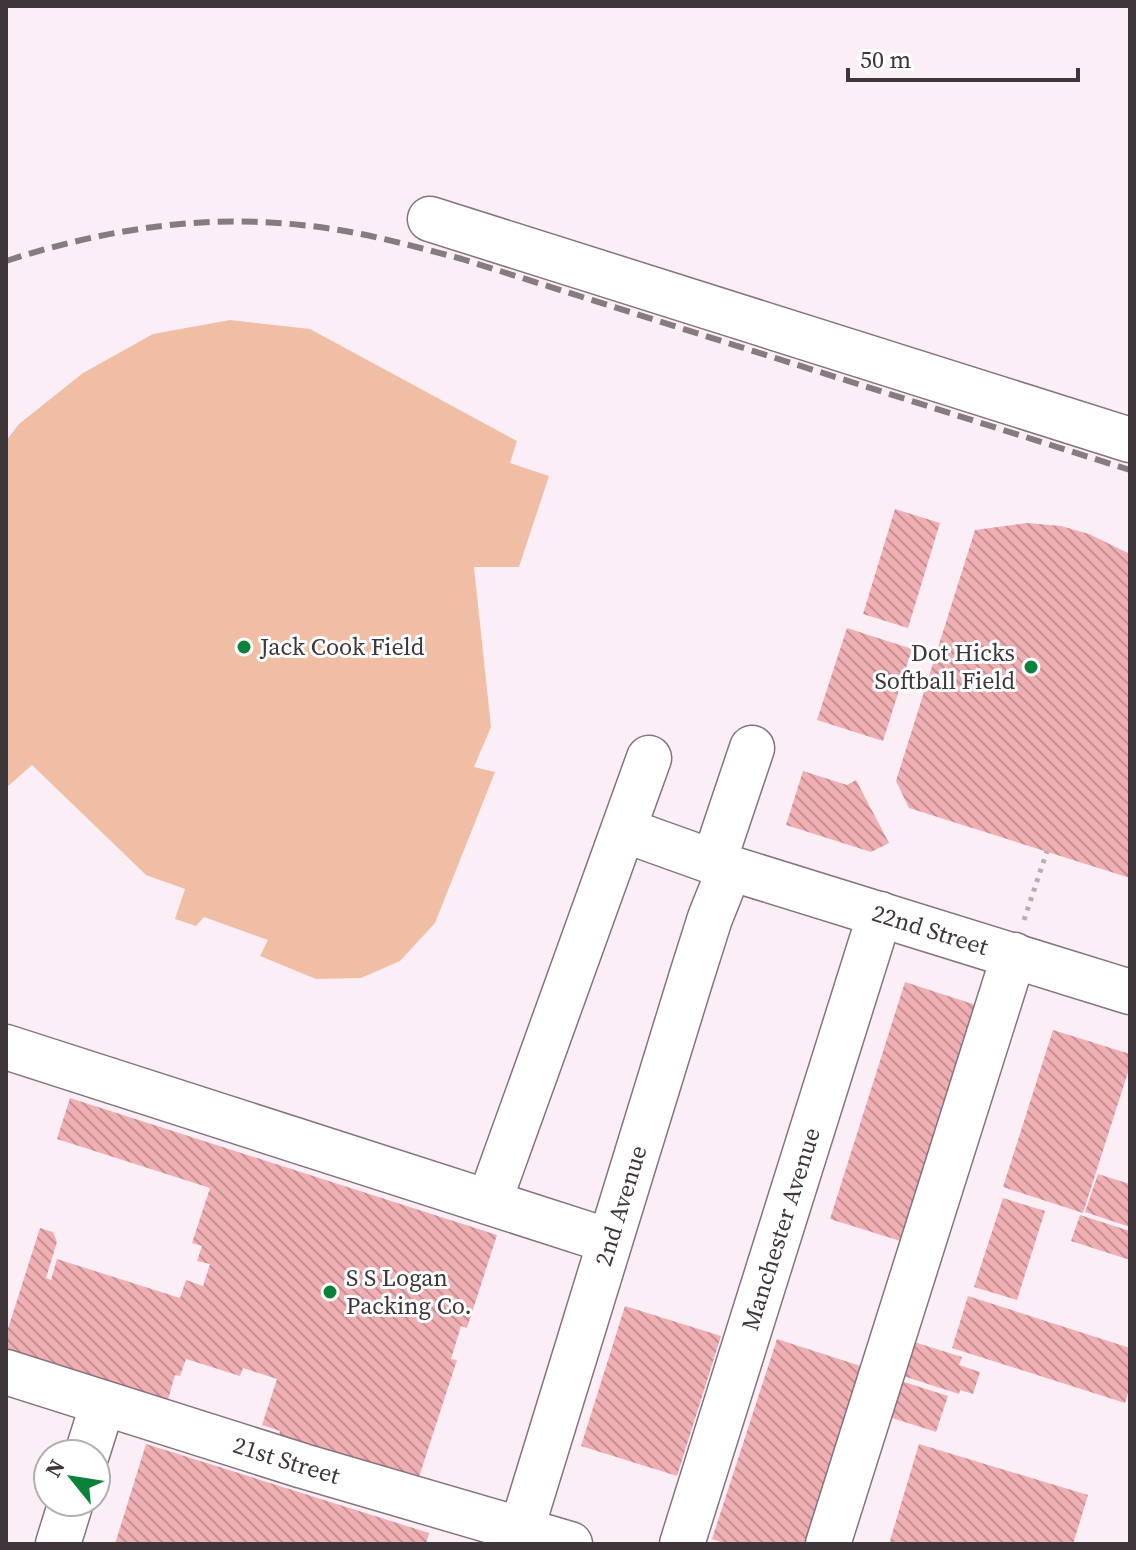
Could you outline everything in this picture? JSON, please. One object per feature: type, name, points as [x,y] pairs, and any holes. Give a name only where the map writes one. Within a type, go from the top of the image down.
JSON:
[{"type":"street","points":[[430,219],[1130,440]]},
{"type":"street","name":"2nd Avenue","points":[[520,1536],[710,918],[752,748]]},
{"type":"street","points":[[489,1202],[649,758]]},
{"type":"street","name":"22nd Street","points":[[624,830],[722,865],[880,914],[1017,943],[1130,992]]},
{"type":"street","name":"Manchester Avenue","points":[[682,1544],[880,914]]},
{"type":"street","points":[[828,1544],[1017,943]]},
{"type":"street","points":[[6,1047],[609,1241]]},
{"type":"street","name":"21st Street","points":[[6,1372],[520,1536],[570,1544]]},
{"type":"street","points":[[92,1438],[103,1403]]},
{"type":"street","points":[[58,1544],[66,1518]]},
{"type":"path","points":[[1017,943],[1047,851]]},
{"type":"shaded area","name":"Jack Cook Field","points":[[230,320],[310,329],[517,441],[510,463],[549,476],[519,567],[474,567],[491,727],[474,767],[495,772],[435,923],[400,961],[361,978],[316,979],[260,956],[268,940],[204,917],[196,926],[175,919],[185,889],[146,875],[32,765],[6,788],[6,441],[19,424],[83,373],[153,334]]},
{"type":"building","points":[[895,509],[940,523],[908,628],[863,614]]},
{"type":"building","name":"Dot Hicks Softball Field","points":[[1027,523],[1061,526],[1089,534],[1130,554],[1130,878],[909,808],[896,781],[975,530]]},
{"type":"building","points":[[847,628],[912,649],[883,741],[817,720]]},
{"type":"building","points":[[803,771],[847,785],[856,780],[889,843],[871,852],[786,825]]},
{"type":"building","points":[[905,982],[985,1008],[910,1244],[830,1219]]},
{"type":"building","points":[[1053,1030],[1130,1054],[1130,1066],[1083,1213],[1003,1187]]},
{"type":"building","name":"S S Logan Packing Co.","points":[[70,1098],[497,1235],[467,1328],[461,1326],[451,1359],[457,1360],[418,1480],[279,1435],[280,1431],[262,1425],[277,1379],[243,1368],[240,1376],[186,1359],[180,1376],[175,1375],[167,1403],[6,1352],[6,1335],[40,1228],[53,1232],[57,1242],[46,1278],[51,1280],[57,1259],[180,1298],[186,1280],[203,1286],[210,1264],[197,1261],[202,1246],[192,1243],[210,1188],[57,1139]]},
{"type":"building","points":[[1098,1174],[1130,1184],[1130,1227],[1085,1212]]},
{"type":"building","points":[[1003,1198],[1045,1211],[1017,1300],[974,1287]]},
{"type":"building","points":[[1080,1215],[1130,1231],[1130,1260],[1071,1241]]},
{"type":"building","points":[[968,1296],[1130,1348],[1130,1387],[1125,1403],[952,1348]]},
{"type":"building","points":[[625,1306],[721,1336],[677,1476],[581,1446]]},
{"type":"building","points":[[777,1339],[870,1369],[814,1544],[727,1544],[712,1539]]},
{"type":"building","points":[[914,1342],[962,1357],[959,1365],[980,1372],[973,1394],[960,1390],[959,1394],[903,1376]]},
{"type":"building","points":[[898,1380],[948,1396],[936,1432],[886,1416]]},
{"type":"building","points":[[146,1444],[429,1533],[426,1544],[115,1544]]},
{"type":"building","points":[[919,1444],[1088,1495],[1073,1544],[889,1544]]},
{"type":"railway","points":[[6,261],[115,233],[189,223],[263,222],[342,230],[462,259],[1130,470]]},
{"type":"place","name":"Jack Cook Field","points":[[244,647]]},
{"type":"place","name":"Dot Hicks Softball Field","points":[[1031,667]]},
{"type":"place","name":"S S Logan Packing Co.","points":[[330,1292]]}]
